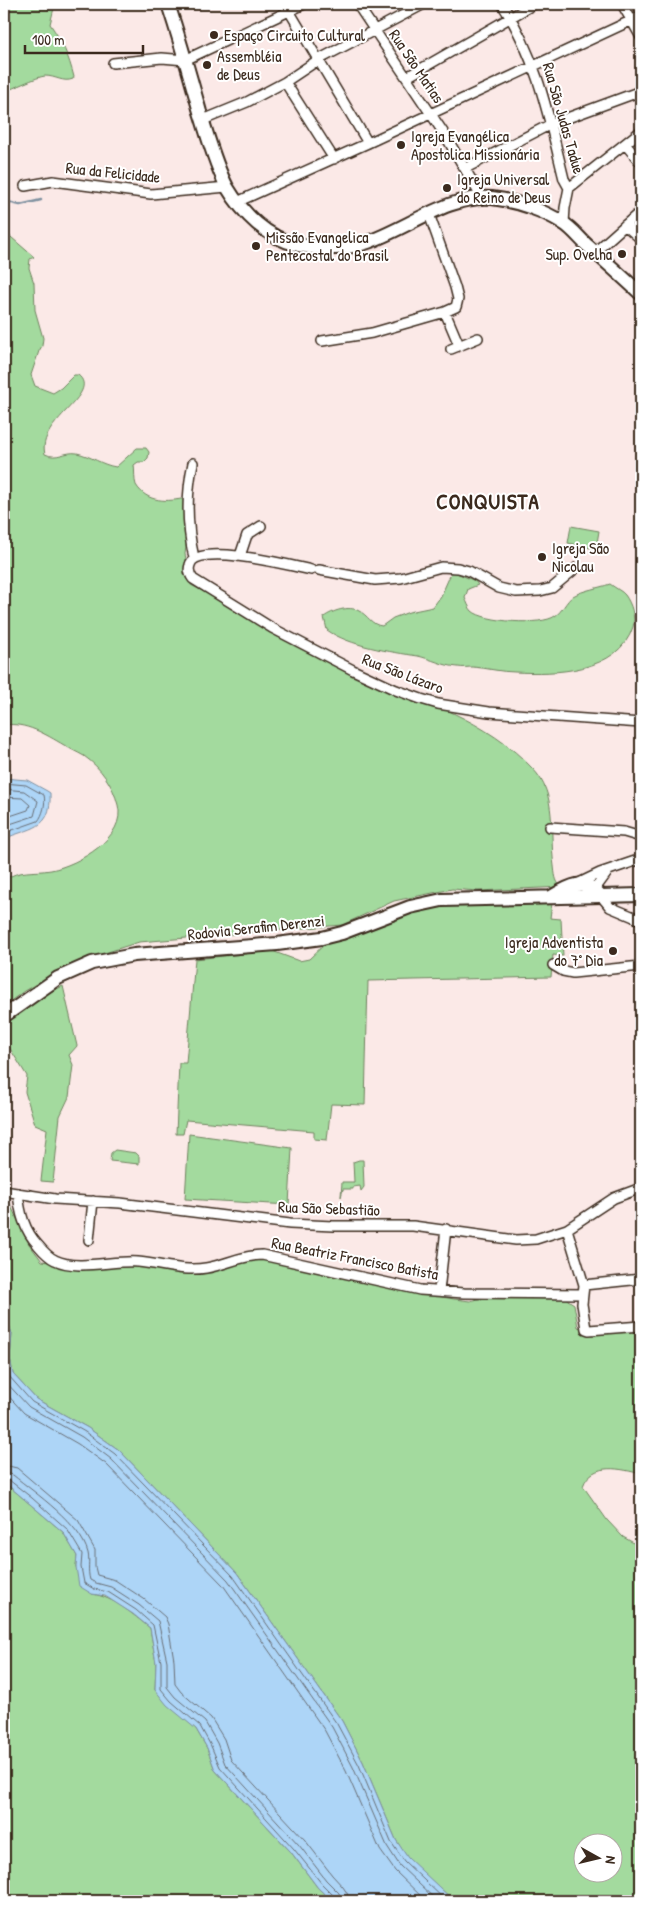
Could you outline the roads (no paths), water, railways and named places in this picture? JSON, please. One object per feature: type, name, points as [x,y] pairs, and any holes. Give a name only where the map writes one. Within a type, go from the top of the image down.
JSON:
[{"type":"main road","points":[[168,4],[212,150],[228,187],[237,202],[260,227],[280,240],[309,247],[324,248],[364,244],[431,213],[458,203],[482,198],[520,204],[564,223],[641,294]]},
{"type":"main road","points":[[549,898],[576,884],[588,885],[598,892]]},
{"type":"main road","name":"Rodovia Serafim Derenzi","points":[[4,1016],[58,978],[92,963],[143,954],[277,944],[322,938],[410,907],[442,900],[549,898],[598,892],[641,895]]},
{"type":"street","points":[[113,63],[162,58],[185,60],[287,8],[304,4]]},
{"type":"street","name":"Rua São Matias","points":[[357,4],[432,114],[466,168],[482,198]]},
{"type":"street","points":[[203,120],[247,102],[285,82],[318,60],[424,4]]},
{"type":"street","name":"Rua São Judas Tadue","points":[[502,4],[511,17],[534,65],[564,179],[569,188]]},
{"type":"street","points":[[407,77],[534,4]]},
{"type":"street","points":[[622,4],[641,37]]},
{"type":"street","points":[[287,8],[368,143]]},
{"type":"street","points":[[237,202],[432,114],[641,16]]},
{"type":"street","points":[[285,82],[334,159]]},
{"type":"street","points":[[466,168],[551,124],[641,92]]},
{"type":"street","points":[[564,223],[569,188],[641,131]]},
{"type":"street","points":[[625,144],[641,164]]},
{"type":"street","name":"Rua da Felicidade","points":[[26,186],[53,181],[150,194],[228,187]]},
{"type":"street","points":[[595,252],[641,211]]},
{"type":"street","points":[[322,341],[372,333],[456,307],[458,299],[431,213]]},
{"type":"street","points":[[625,224],[641,239]]},
{"type":"street","points":[[444,312],[455,347],[478,338]]},
{"type":"street","points":[[192,562],[188,503],[189,480],[193,463]]},
{"type":"street","points":[[240,556],[247,535],[261,526]]},
{"type":"street","points":[[192,562],[200,555],[240,556],[375,580],[401,578],[442,567],[458,568],[479,576],[499,588],[516,592],[540,591],[552,588],[576,568]]},
{"type":"street","name":"Rua São Lázaro","points":[[192,562],[190,576],[193,579],[264,623],[353,670],[414,696],[438,704],[489,712],[641,723]]},
{"type":"street","points":[[550,827],[624,832],[641,837]]},
{"type":"street","points":[[576,884],[641,859]]},
{"type":"street","points":[[609,870],[598,892],[610,906],[641,920]]},
{"type":"street","points":[[553,965],[563,971],[573,973],[641,966]]},
{"type":"street","name":"Rua São Sebastião","points":[[4,1191],[55,1199],[120,1202],[290,1224],[413,1226],[516,1240],[536,1239],[567,1229],[614,1198],[641,1188]]},
{"type":"street","name":"Rua Beatriz Francisco Batista","points":[[18,1193],[21,1214],[29,1235],[48,1256],[62,1263],[138,1262],[197,1269],[253,1255],[262,1255],[401,1286],[464,1293],[583,1289],[641,1279]]},
{"type":"street","points":[[89,1240],[92,1201]]},
{"type":"street","points":[[439,1291],[446,1229]]},
{"type":"street","points":[[567,1229],[583,1289],[585,1327],[589,1330],[641,1326]]},
{"type":"water","points":[[4,778],[27,780],[50,793],[50,805],[47,815],[38,826],[4,839]]},
{"type":"water","points":[[4,1311],[12,1334],[10,1358],[13,1374],[36,1399],[88,1428],[119,1450],[237,1573],[342,1721],[363,1762],[396,1840],[408,1858],[454,1901],[332,1901],[318,1888],[291,1852],[215,1770],[207,1748],[196,1729],[167,1705],[155,1690],[156,1663],[150,1628],[133,1614],[105,1596],[92,1594],[79,1586],[76,1567],[77,1556],[63,1532],[4,1482]]},
{"type":"waterway","points":[[4,201],[20,205],[41,200]]},
{"type":"place","name":"Espaço Circuito Cultural","points":[[214,35]]},
{"type":"place","name":"Assembléia de Deus","points":[[207,65]]},
{"type":"place","name":"Igreja Evangélica Apostolica Missionária","points":[[401,145]]},
{"type":"place","name":"Igreja Universal do Reino de Deus","points":[[447,188]]},
{"type":"place","name":"Missão Evangelica Pentecostal do Brasil","points":[[256,246]]},
{"type":"place","name":"Sup. Ovelha","points":[[622,254]]},
{"type":"place","name":"Igreja São Nicolau","points":[[542,557]]},
{"type":"place","name":"Igreja Adventista do 7˚ Dia","points":[[613,951]]},
{"type":"district","name":"CONQUISTA","points":[[488,501]]}]
